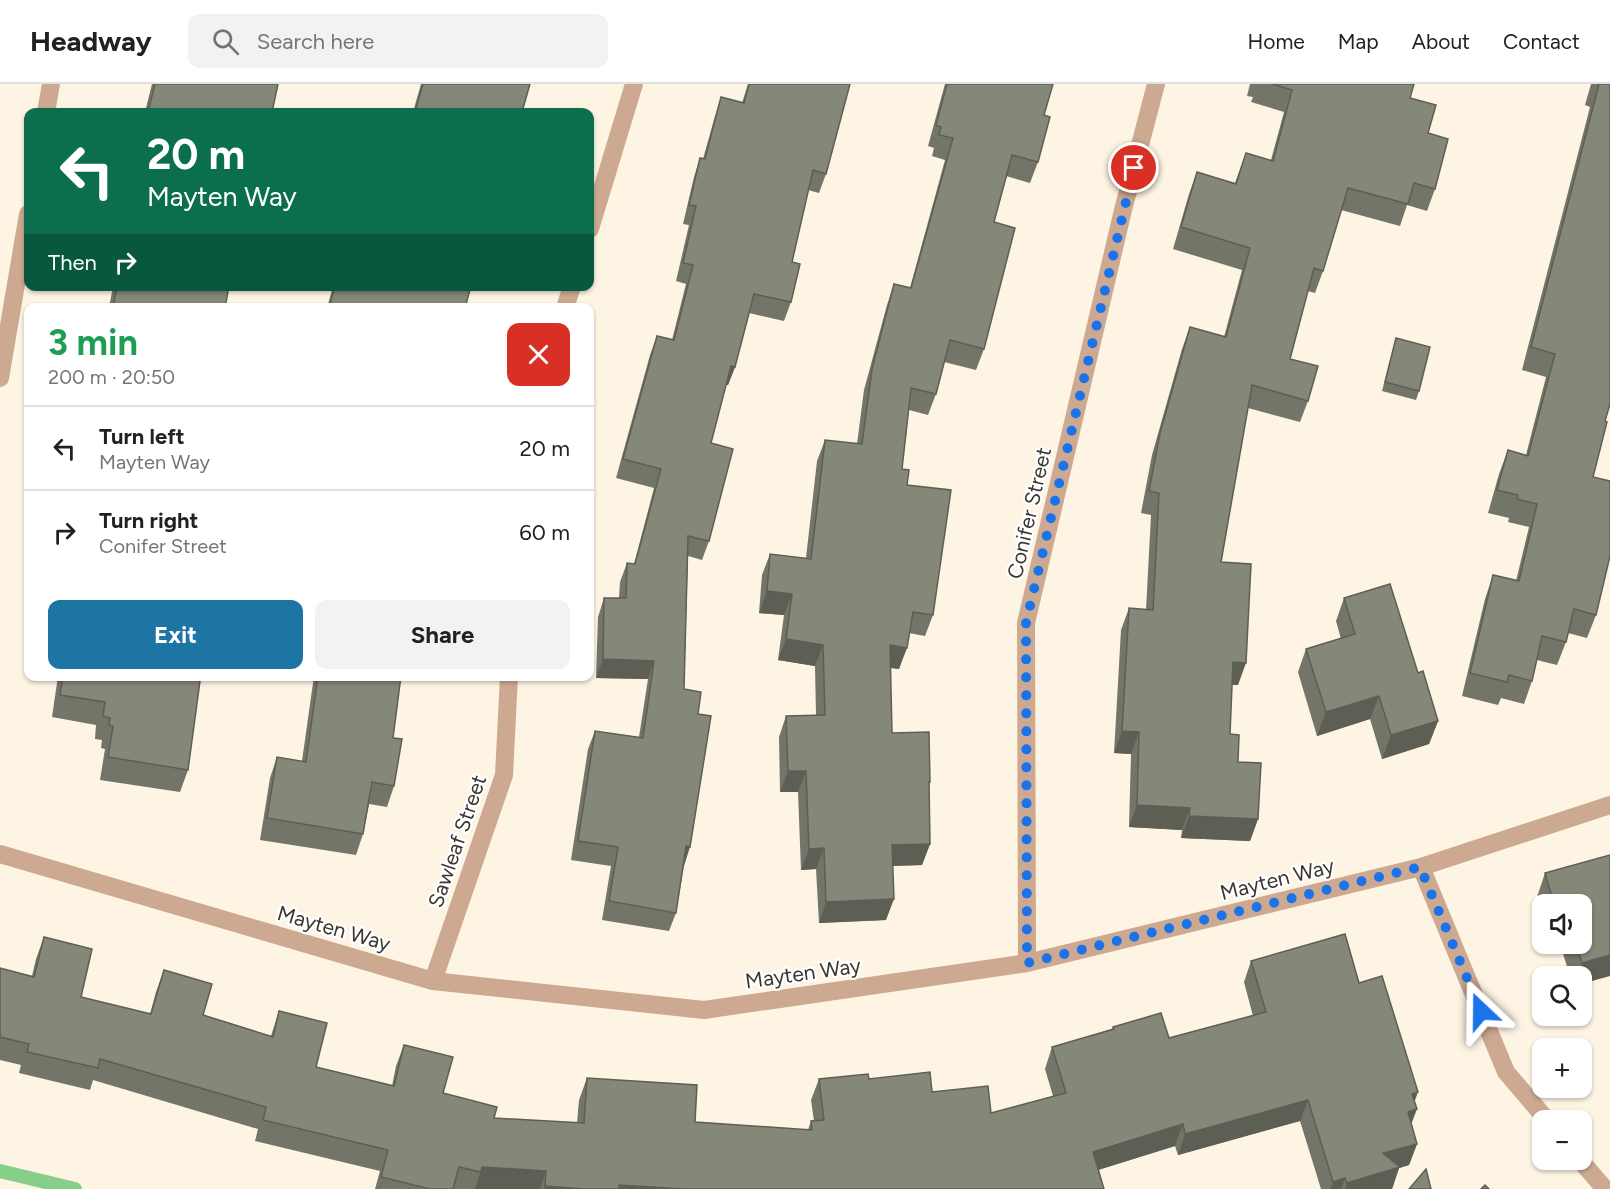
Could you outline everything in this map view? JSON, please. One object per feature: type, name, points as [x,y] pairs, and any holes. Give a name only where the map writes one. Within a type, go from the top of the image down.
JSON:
[{"type":"street","points":[[47,108],[51,84]]},
{"type":"street","points":[[594,216],[634,84]]},
{"type":"street","name":"Conifer Street","points":[[1027,963],[1026,623],[1123,210],[1156,84]]},
{"type":"street","points":[[0,378],[24,237]]},
{"type":"street","name":"Sawleaf Street","points":[[433,981],[504,775],[509,681]]},
{"type":"street","name":"Mayten Way","points":[[0,854],[433,981],[704,1010],[1027,963],[1420,867],[1610,805]]},
{"type":"street","points":[[1420,867],[1506,1072],[1538,1110]]},
{"type":"street","points":[[1589,1170],[1605,1189]]},
{"type":"building","points":[[155,84],[278,84],[273,108],[149,108]]},
{"type":"building","points":[[423,84],[530,84],[523,108],[416,108]]},
{"type":"building","points":[[749,84],[850,84],[826,174],[813,170],[792,262],[800,264],[791,302],[754,294],[735,367],[731,366],[711,443],[733,449],[709,541],[688,536],[684,689],[701,692],[698,714],[711,716],[690,847],[686,846],[676,913],[609,901],[618,847],[578,841],[595,731],[643,738],[654,661],[603,659],[604,598],[626,598],[627,563],[635,564],[661,469],[623,459],[657,336],[674,340],[693,265],[683,263],[696,206],[689,205],[700,158],[705,159],[721,97],[744,103]]},
{"type":"building","points":[[947,84],[1053,84],[1044,115],[1050,117],[1038,162],[1012,155],[994,222],[1015,228],[984,349],[950,340],[936,394],[911,388],[902,469],[909,470],[907,485],[951,490],[933,615],[913,612],[907,648],[890,645],[892,733],[929,732],[930,844],[892,845],[894,899],[826,902],[824,848],[809,849],[806,771],[788,771],[786,716],[825,715],[823,645],[786,639],[792,594],[767,591],[770,554],[811,559],[825,440],[862,444],[872,369],[894,284],[911,288],[953,138],[939,135],[941,127],[936,125]]},
{"type":"building","points":[[1272,84],[1414,84],[1410,98],[1436,105],[1428,133],[1448,139],[1435,189],[1414,183],[1408,204],[1348,188],[1323,271],[1314,268],[1290,359],[1318,366],[1308,401],[1252,385],[1221,562],[1251,564],[1246,663],[1233,662],[1230,734],[1239,735],[1238,762],[1261,763],[1258,819],[1189,816],[1190,808],[1137,805],[1139,732],[1122,731],[1129,608],[1153,610],[1159,493],[1149,491],[1160,433],[1190,327],[1226,337],[1250,248],[1181,227],[1197,172],[1236,184],[1246,153],[1273,161],[1292,90]]},
{"type":"building","points":[[1599,84],[1610,84],[1610,404],[1593,477],[1610,481],[1610,556],[1596,615],[1574,609],[1566,642],[1542,636],[1532,681],[1509,675],[1507,682],[1470,673],[1493,575],[1519,581],[1537,504],[1517,499],[1518,495],[1497,490],[1508,450],[1528,456],[1555,354],[1531,347]]},
{"type":"building","points":[[116,291],[228,291],[226,303],[114,303]]},
{"type":"building","points":[[334,291],[470,291],[466,303],[330,303]]},
{"type":"building","points":[[1396,338],[1430,347],[1419,391],[1385,382]]},
{"type":"building","points":[[1390,584],[1418,673],[1423,671],[1438,721],[1391,735],[1379,696],[1326,712],[1306,649],[1355,634],[1344,598]]},
{"type":"building","points":[[62,681],[200,681],[188,770],[108,757],[113,726],[109,725],[110,718],[103,716],[105,702],[60,695]]},
{"type":"building","points":[[317,681],[400,681],[393,738],[402,739],[394,786],[372,782],[363,834],[267,818],[277,757],[306,762]]},
{"type":"building","points":[[1610,855],[1610,955],[1582,963],[1579,954],[1592,954],[1592,894],[1551,894],[1545,873]]},
{"type":"building","points":[[1345,934],[1359,983],[1382,976],[1418,1092],[1412,1094],[1417,1109],[1408,1112],[1417,1144],[1383,1153],[1400,1167],[1347,1183],[1345,1178],[1333,1182],[1308,1100],[1185,1134],[1183,1124],[1093,1152],[1104,1189],[685,1189],[619,1185],[619,1189],[584,1189],[545,1186],[546,1171],[482,1167],[481,1172],[459,1167],[453,1189],[430,1189],[381,1177],[388,1150],[263,1120],[266,1107],[100,1059],[98,1068],[27,1052],[29,1044],[0,1037],[0,968],[34,977],[44,937],[92,949],[81,997],[151,1014],[164,970],[212,984],[203,1015],[273,1037],[279,1011],[327,1023],[316,1067],[394,1086],[404,1045],[453,1057],[443,1093],[497,1107],[494,1118],[584,1123],[587,1078],[697,1085],[695,1122],[812,1130],[811,1121],[824,1120],[819,1079],[868,1074],[869,1079],[930,1072],[932,1092],[988,1086],[991,1113],[1066,1093],[1052,1047],[1161,1013],[1169,1038],[1266,1012],[1251,961]]},
{"type":"building","points":[[1426,1169],[1431,1189],[1409,1189]]},
{"type":"waterway","points":[[0,1171],[75,1189]]},
{"type":"route","points":[[1134,168],[1026,623],[1027,963],[1420,867],[1481,1011]]}]
